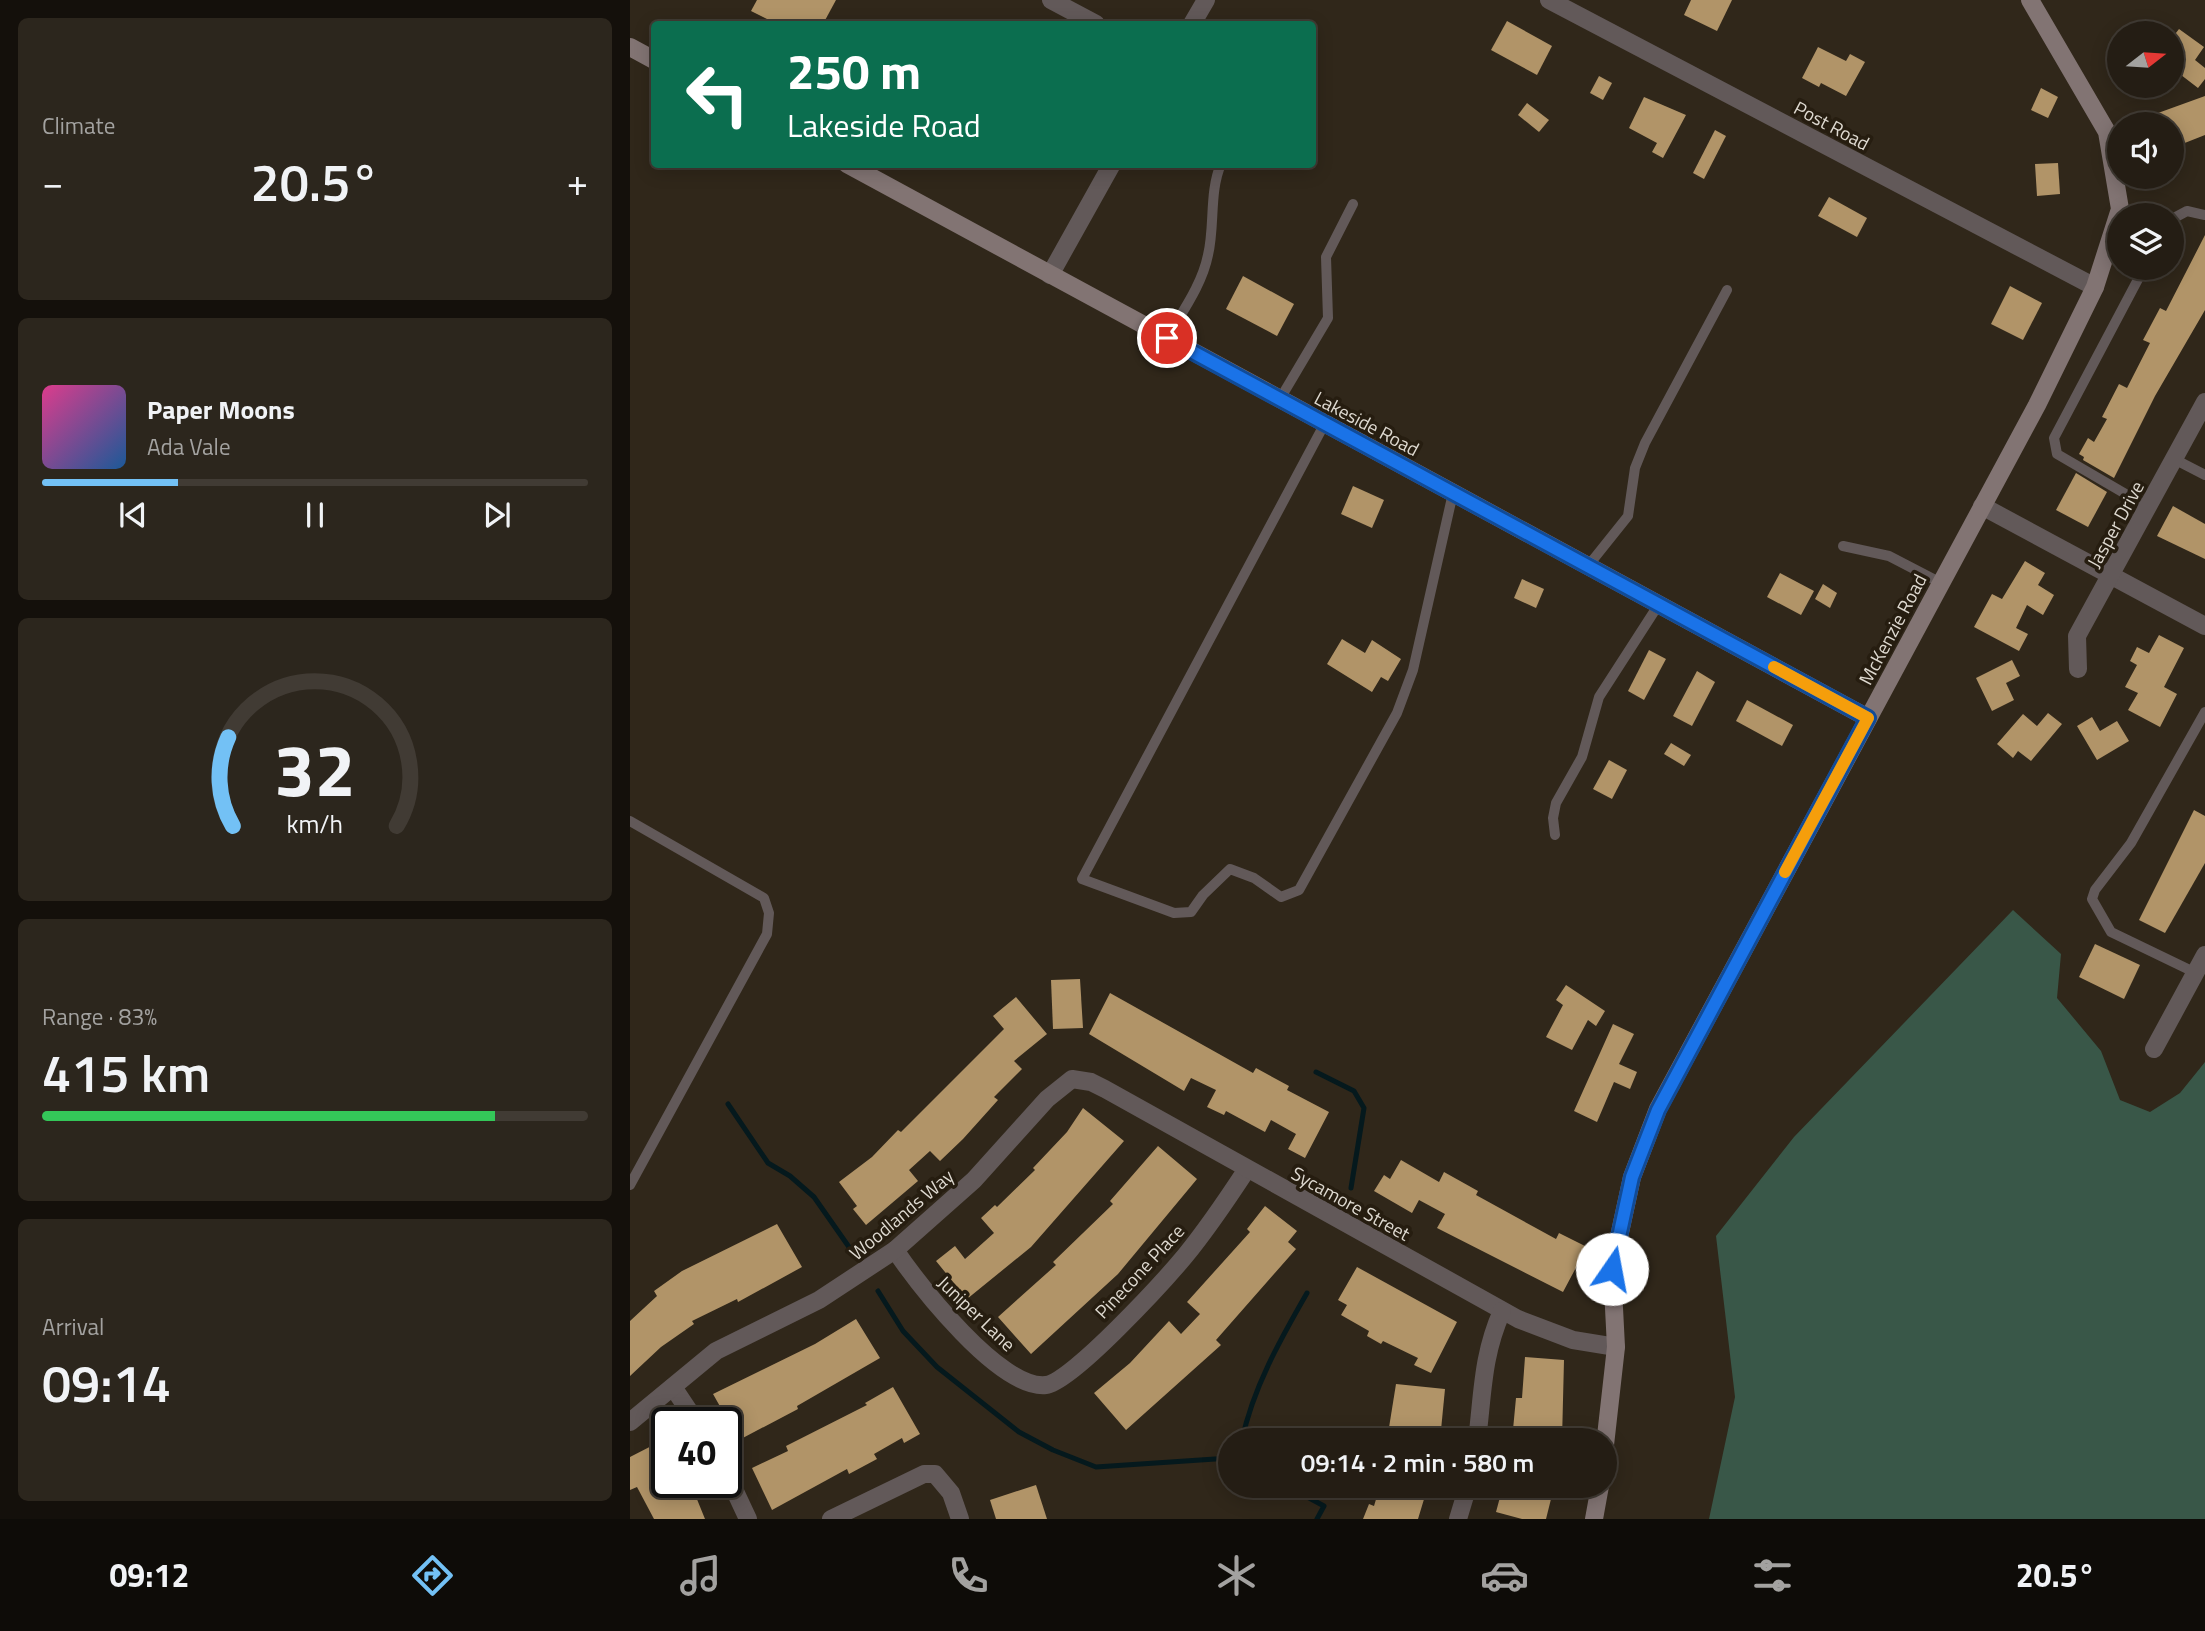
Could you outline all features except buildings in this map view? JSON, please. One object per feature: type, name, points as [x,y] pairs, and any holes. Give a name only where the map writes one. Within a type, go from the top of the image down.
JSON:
[{"type":"street","points":[[1051,0],[1090,21]]},
{"type":"street","points":[[1194,21],[1206,0]]},
{"type":"street","name":"Post Road","points":[[1549,0],[2095,287]]},
{"type":"street","name":"McKenzie Road","points":[[1607,1428],[1616,1347],[1612,1269],[1632,1177],[1658,1110],[1982,506],[2095,287],[2120,209],[2107,132],[2031,0]]},
{"type":"street","points":[[630,47],[651,58]]},
{"type":"street","name":"Lakeside Road","points":[[854,168],[1868,718]]},
{"type":"street","points":[[1051,275],[1110,168]]},
{"type":"street","name":"Jasper Drive","points":[[2078,669],[2077,636],[2205,402]]},
{"type":"street","points":[[1982,506],[2205,626]]},
{"type":"street","points":[[2154,1049],[2205,955]]},
{"type":"street","name":"Sycamore Street","points":[[1072,1079],[1091,1082],[1105,1088],[1502,1311],[1548,1332],[1616,1347]]},
{"type":"street","name":"Woodlands Way","points":[[630,1422],[716,1351],[819,1300],[895,1251],[974,1180],[1047,1099],[1072,1079]]},
{"type":"street","name":"Pinecone Place","points":[[1045,1385],[1061,1379],[1109,1335],[1185,1256],[1247,1169]]},
{"type":"street","name":"Juniper Lane","points":[[895,1251],[925,1294],[975,1344],[1006,1371],[1024,1381],[1045,1385]]},
{"type":"street","points":[[1478,1428],[1487,1353],[1502,1311]]},
{"type":"street","points":[[673,1387],[686,1407]]},
{"type":"street","points":[[831,1519],[925,1474],[934,1474],[951,1493],[960,1519]]},
{"type":"street","points":[[738,1498],[748,1519]]},
{"type":"street","points":[[1458,1519],[1464,1498]]},
{"type":"street","points":[[1594,1519],[1598,1498]]},
{"type":"lane","points":[[1167,338],[1204,271],[1214,214],[1215,178],[1219,168]]},
{"type":"lane","points":[[1280,399],[1328,318],[1326,257],[1353,204]]},
{"type":"lane","points":[[2184,213],[2205,215]]},
{"type":"lane","points":[[2138,280],[2054,438],[2057,454],[2148,507]]},
{"type":"lane","points":[[1588,566],[1628,516],[1635,468],[1645,443],[1727,290]]},
{"type":"lane","points":[[1325,423],[1082,879],[1174,913],[1191,912],[1203,895],[1230,869],[1254,878],[1281,897],[1299,890],[1396,713],[1413,670],[1453,493]]},
{"type":"lane","points":[[2174,458],[2205,475]]},
{"type":"lane","points":[[1843,546],[1889,556],[1941,583]]},
{"type":"lane","points":[[1555,835],[1553,818],[1556,803],[1582,757],[1599,697],[1659,604]]},
{"type":"lane","points":[[2196,972],[2111,932],[2092,900],[2095,890],[2150,813],[2205,712]]},
{"type":"lane","points":[[630,821],[764,898],[769,913],[766,934],[630,1185]]},
{"type":"green space","points":[[2013,910],[2061,954],[2057,998],[2101,1051],[2120,1100],[2150,1112],[2180,1093],[2205,1062],[2205,1519],[1709,1519],[1735,1397],[1716,1236],[1794,1137]]},
{"type":"waterway","points":[[1316,1072],[1354,1091],[1364,1108],[1351,1188]]},
{"type":"waterway","points":[[728,1104],[768,1163],[790,1176],[814,1197],[849,1247]]},
{"type":"waterway","points":[[878,1291],[903,1331],[937,1367],[1019,1432],[1053,1450],[1096,1467],[1218,1459]]},
{"type":"waterway","points":[[1245,1428],[1260,1383],[1307,1293]]},
{"type":"waterway","points":[[1309,1498],[1324,1506],[1317,1519]]},
{"type":"slow traffic","points":[[1774,667],[1868,718],[1785,872]]},
{"type":"route","points":[[1167,338],[1868,718],[1658,1110],[1632,1177],[1612,1269]]}]
